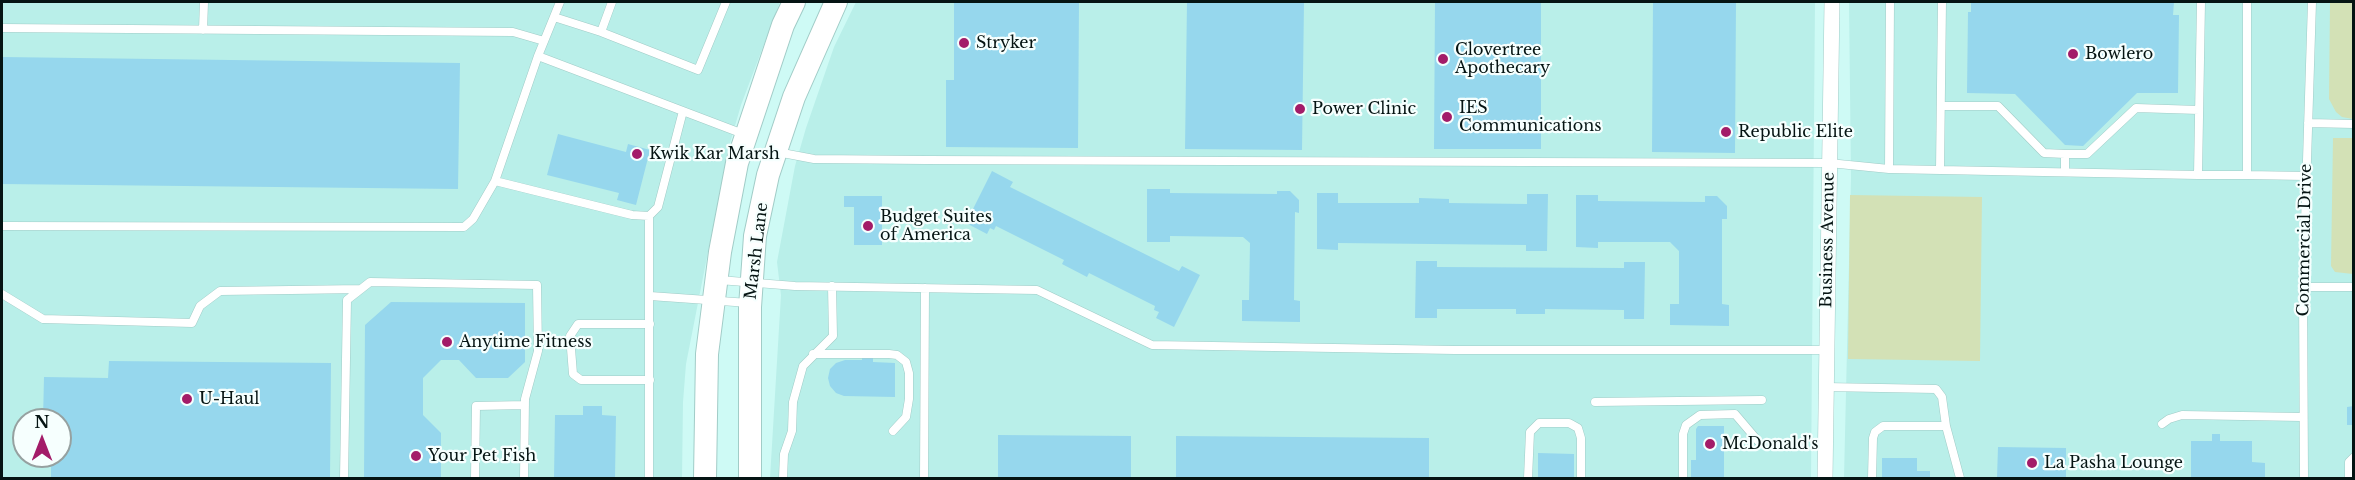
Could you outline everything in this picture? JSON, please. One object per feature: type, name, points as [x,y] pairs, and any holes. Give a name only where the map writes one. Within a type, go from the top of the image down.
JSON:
[{"type":"main road","name":"Marsh Lane","points":[[705,478],[704,416],[707,354],[715,290],[737,162],[783,25],[794,2]]},
{"type":"main road","name":"Marsh Lane","points":[[750,478],[751,293],[755,236],[768,175],[794,97],[836,2]]},
{"type":"street","name":"Business Avenue","points":[[1825,478],[1832,2]]},
{"type":"lane","points":[[203,30],[204,2]]},
{"type":"lane","points":[[2,226],[464,227],[473,219],[495,181],[538,56],[560,2]]},
{"type":"lane","points":[[601,32],[612,2]]},
{"type":"lane","points":[[554,16],[698,70],[726,2]]},
{"type":"lane","points":[[1889,170],[1890,2]]},
{"type":"lane","points":[[1940,170],[1942,2]]},
{"type":"lane","points":[[2198,175],[2201,2]]},
{"type":"lane","points":[[2247,2],[2247,175]]},
{"type":"lane","name":"Commercial Drive","points":[[2304,478],[2303,287],[2312,2]]},
{"type":"lane","points":[[2,28],[513,32],[544,41]]},
{"type":"lane","points":[[538,56],[746,135]]},
{"type":"lane","points":[[1941,106],[1998,106],[2044,153],[2065,154],[2087,154],[2136,108],[2199,110]]},
{"type":"lane","points":[[649,478],[649,216],[658,207],[683,111]]},
{"type":"lane","points":[[2308,123],[2354,124]]},
{"type":"lane","points":[[776,151],[814,159],[1829,162],[1889,170],[2306,176]]},
{"type":"lane","points":[[2065,154],[2065,172]]},
{"type":"lane","points":[[495,181],[632,215],[649,216]]},
{"type":"lane","points":[[344,478],[347,300],[370,282],[537,285],[538,351],[525,405],[524,478]]},
{"type":"lane","points":[[650,296],[715,290],[751,293],[832,286],[1037,290],[1152,345],[1455,350],[1826,350]]},
{"type":"lane","points":[[783,478],[784,454],[792,430],[795,393],[803,366],[833,336],[832,286]]},
{"type":"lane","points":[[2303,287],[2354,287]]},
{"type":"lane","points":[[924,478],[925,288]]},
{"type":"lane","points":[[2,294],[43,319],[192,323],[200,306],[219,291],[362,289]]},
{"type":"lane","points":[[715,290],[751,293]]},
{"type":"lane","points":[[650,324],[578,324],[570,336],[573,374],[581,380],[650,380]]},
{"type":"lane","points":[[813,354],[889,354],[906,362],[909,373],[906,417],[893,431]]},
{"type":"lane","points":[[1826,387],[1936,389],[1942,397],[1946,426],[1960,478]]},
{"type":"lane","points":[[1594,402],[1762,400]]},
{"type":"lane","points":[[475,478],[476,406],[525,405]]},
{"type":"lane","points":[[1683,478],[1683,434],[1686,424],[1700,415],[1735,414],[1758,441]]},
{"type":"lane","points":[[2162,424],[2182,415],[2302,417]]},
{"type":"lane","points":[[1528,478],[1530,432],[1539,423],[1569,423],[1578,428],[1581,438],[1581,478]]},
{"type":"lane","points":[[1872,478],[1873,438],[1875,432],[1883,426],[1946,426]]},
{"type":"lane","points":[[2349,478],[2349,462],[2354,457]]},
{"type":"shaded area","points":[[2,2],[780,2],[741,105],[728,150],[686,364],[682,478],[2,478]]},
{"type":"shaded area","points":[[856,2],[1815,2],[1811,478],[770,478],[781,295],[777,262],[795,166],[806,128],[834,47]]},
{"type":"shaded area","points":[[1849,2],[2353,2],[2353,478],[1844,478],[1851,177]]},
{"type":"green space","points":[[2330,2],[2353,2],[2353,119],[2342,117],[2336,112],[2329,99]]},
{"type":"green space","points":[[2333,138],[2353,138],[2353,274],[2335,272],[2331,266]]},
{"type":"green space","points":[[1850,195],[1982,197],[1980,361],[1848,359]]},
{"type":"building","points":[[954,2],[1079,2],[1078,148],[946,147],[946,80],[954,80]]},
{"type":"building","points":[[1187,2],[1304,2],[1302,150],[1185,149]]},
{"type":"building","points":[[1435,2],[1541,2],[1541,149],[1434,149]]},
{"type":"building","points":[[1653,2],[1736,2],[1735,153],[1652,152]]},
{"type":"building","name":"Bowlero","points":[[1971,2],[2174,2],[2173,15],[2179,15],[2178,93],[2137,93],[2083,146],[2065,145],[2015,94],[1967,93],[1968,12],[1971,12]]},
{"type":"building","points":[[2,57],[460,63],[458,189],[2,184]]},
{"type":"building","points":[[558,134],[626,152],[628,144],[650,150],[636,205],[617,200],[619,193],[547,175]]},
{"type":"building","points":[[992,171],[1013,182],[1010,187],[1179,271],[1182,266],[1200,275],[1174,327],[1156,318],[1159,312],[1154,310],[1155,306],[1089,273],[1087,277],[1062,264],[1064,260],[996,226],[994,230],[990,228],[987,234],[966,223]]},
{"type":"building","points":[[1147,189],[1170,189],[1170,193],[1277,194],[1277,191],[1290,191],[1299,200],[1299,213],[1295,212],[1294,300],[1300,301],[1300,322],[1242,321],[1242,300],[1249,300],[1250,243],[1243,237],[1170,236],[1170,242],[1147,242]]},
{"type":"building","points":[[1317,193],[1338,193],[1338,203],[1419,203],[1419,198],[1449,199],[1449,203],[1527,204],[1527,194],[1548,194],[1547,251],[1526,251],[1526,245],[1338,243],[1338,250],[1317,249]]},
{"type":"building","points":[[1576,195],[1598,195],[1598,201],[1705,202],[1705,196],[1717,196],[1727,206],[1727,219],[1722,219],[1722,304],[1729,305],[1729,326],[1670,325],[1670,304],[1679,304],[1679,251],[1670,242],[1598,242],[1598,248],[1576,247]]},
{"type":"building","name":"Budget Suites of America","points":[[844,196],[882,196],[882,245],[854,245],[854,207],[844,207]]},
{"type":"building","points":[[1416,261],[1437,261],[1437,267],[1624,268],[1624,262],[1645,262],[1644,319],[1624,319],[1624,310],[1545,309],[1545,314],[1516,314],[1516,309],[1437,309],[1437,318],[1415,318]]},
{"type":"building","points":[[391,302],[525,303],[525,362],[508,378],[476,378],[459,360],[441,360],[423,378],[423,415],[441,433],[441,478],[364,478],[365,325]]},
{"type":"building","points":[[862,357],[873,357],[873,362],[895,363],[895,397],[844,396],[836,393],[830,386],[828,378],[830,369],[836,363],[845,360],[862,360]]},
{"type":"building","name":"U-Haul","points":[[109,361],[331,363],[330,478],[51,478],[51,468],[72,468],[72,408],[43,408],[44,377],[108,378]]},
{"type":"building","points":[[583,406],[602,406],[602,415],[616,416],[615,478],[554,478],[555,415],[583,415]]},
{"type":"building","points":[[2354,406],[2354,425],[2347,425],[2347,407]]},
{"type":"building","name":"McDonald's","points":[[1698,426],[1724,426],[1724,478],[1691,478],[1691,460],[1696,460],[1696,429]]},
{"type":"building","points":[[2212,434],[2220,434],[2220,441],[2252,441],[2252,462],[2265,463],[2265,478],[2191,478],[2191,441],[2212,441]]},
{"type":"building","points":[[998,435],[1131,436],[1131,478],[998,478]]},
{"type":"building","points":[[1176,436],[1429,438],[1429,478],[1176,478]]},
{"type":"building","name":"La Pasha Lounge","points":[[1998,447],[2066,448],[2066,478],[1997,478]]},
{"type":"building","points":[[1538,453],[1574,454],[1574,478],[1538,478]]},
{"type":"building","points":[[1882,458],[1917,458],[1917,471],[1930,471],[1930,478],[1882,478]]},
{"type":"place","name":"Stryker","points":[[964,43]]},
{"type":"place","name":"Bowlero","points":[[2073,54]]},
{"type":"place","name":"Clovertree Apothecary","points":[[1443,59]]},
{"type":"place","name":"Power Clinic","points":[[1300,109]]},
{"type":"place","name":"IES Communications","points":[[1447,117]]},
{"type":"place","name":"Republic Elite","points":[[1726,132]]},
{"type":"place","name":"Kwik Kar Marsh","points":[[637,154]]},
{"type":"place","name":"Budget Suites of America","points":[[868,226]]},
{"type":"place","name":"Anytime Fitness","points":[[447,342]]},
{"type":"place","name":"U-Haul","points":[[187,399]]},
{"type":"place","name":"McDonald's","points":[[1710,444]]},
{"type":"place","name":"Your Pet Fish","points":[[416,456]]},
{"type":"place","name":"La Pasha Lounge","points":[[2032,463]]}]
